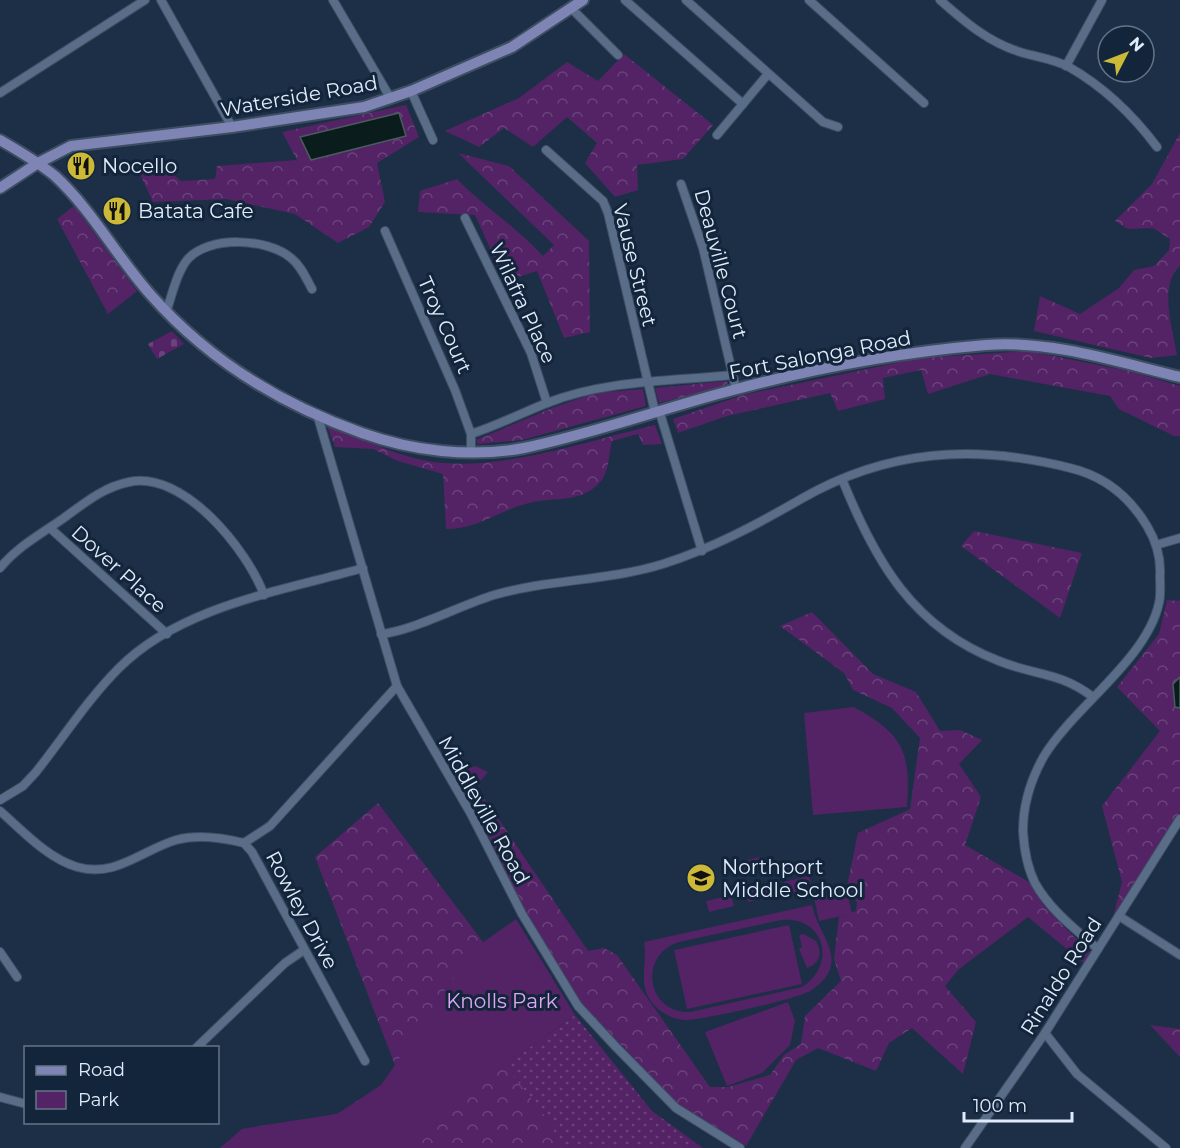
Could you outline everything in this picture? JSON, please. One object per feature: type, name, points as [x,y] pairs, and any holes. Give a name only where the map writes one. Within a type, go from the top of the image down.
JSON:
[{"type":"main road","name":"Waterside Road","points":[[0,188],[38,163],[71,146],[232,127],[364,107],[391,99],[512,47],[583,0]]},
{"type":"main road","name":"Fort Salonga Road","points":[[1,139],[38,163],[69,191],[166,312],[238,374],[317,414],[361,433],[406,447],[471,452],[522,448],[736,389],[918,353],[997,345],[1028,344],[1180,377]]},
{"type":"street","points":[[0,93],[145,0]]},
{"type":"street","points":[[161,0],[232,127]]},
{"type":"street","points":[[333,0],[391,99]]},
{"type":"street","points":[[625,0],[743,104]]},
{"type":"street","points":[[686,0],[823,122],[838,127]]},
{"type":"street","points":[[809,0],[924,103]]},
{"type":"street","points":[[940,0],[976,32],[994,42],[1066,66],[1110,95],[1157,147]]},
{"type":"street","points":[[1066,66],[1102,0]]},
{"type":"street","points":[[572,9],[618,55]]},
{"type":"street","points":[[717,135],[768,74]]},
{"type":"street","points":[[411,91],[433,140]]},
{"type":"street","name":"Vause Street","points":[[546,150],[603,201],[608,213],[647,383],[702,551]]},
{"type":"street","name":"Deauville Court","points":[[681,184],[703,248],[736,389]]},
{"type":"street","name":"Wilafra Place","points":[[465,218],[531,353],[548,403]]},
{"type":"street","name":"Troy Court","points":[[385,231],[455,390],[471,434]]},
{"type":"street","points":[[166,312],[188,260],[201,249],[216,243],[234,242],[275,249],[291,257],[312,289]]},
{"type":"street","name":"Fort Salonga Road","points":[[471,434],[548,403],[619,385],[733,375]]},
{"type":"street","name":"Middleville Road","points":[[317,414],[397,686],[471,814],[522,914],[578,1006],[676,1108],[740,1148]]},
{"type":"street","points":[[471,434],[471,452]]},
{"type":"street","points":[[381,634],[494,595],[634,572],[702,551],[753,527],[801,499],[842,479],[890,462],[936,454],[990,454],[1089,473],[1110,484],[1141,515],[1156,545],[1161,569],[1159,604],[1137,647],[1046,752],[1034,775],[1023,818],[1024,844],[1034,881],[1048,903],[1098,949]]},
{"type":"street","points":[[842,479],[861,527],[879,560],[897,586],[919,611],[960,643],[984,656],[1066,679],[1093,697]]},
{"type":"street","points":[[0,568],[23,546],[114,485],[149,480],[170,486],[228,535],[256,573],[264,595]]},
{"type":"street","name":"Dover Place","points":[[50,528],[167,634]]},
{"type":"street","points":[[1156,545],[1180,538]]},
{"type":"street","points":[[0,800],[10,796],[36,772],[118,669],[167,634],[214,609],[363,568]]},
{"type":"street","name":"Rowley Drive","points":[[365,1061],[244,843],[270,826],[397,686]]},
{"type":"street","points":[[0,811],[44,849],[79,868],[112,868],[128,864],[178,839],[208,838],[244,843]]},
{"type":"street","name":"Rinaldo Road","points":[[965,1148],[1045,1033],[1180,819]]},
{"type":"street","points":[[1119,916],[1180,955]]},
{"type":"street","points":[[197,1046],[285,963],[304,950]]},
{"type":"street","points":[[0,952],[17,976]]},
{"type":"street","points":[[1045,1033],[1077,1074],[1166,1148]]},
{"type":"street","points":[[0,1097],[24,1103]]},
{"type":"green space","points":[[624,54],[713,125],[683,159],[637,165],[638,190],[615,197],[585,163],[597,143],[567,117],[533,147],[504,128],[479,147],[445,131],[519,98],[567,62],[598,81]]},
{"type":"green space","points":[[406,105],[419,137],[377,163],[385,202],[369,227],[338,243],[295,214],[226,199],[153,202],[138,170],[166,168],[181,181],[215,179],[217,166],[297,160],[282,132]]},
{"type":"green space","points":[[1180,133],[1180,266],[1173,275],[1168,296],[1177,355],[1151,358],[1034,331],[1040,296],[1080,314],[1119,288],[1134,270],[1154,266],[1169,250],[1170,239],[1153,228],[1128,229],[1115,221],[1152,184]]},
{"type":"green space","points":[[458,153],[509,166],[589,241],[590,332],[564,338],[537,271],[505,281],[475,215],[418,212],[420,191],[457,179],[543,256],[554,245]]},
{"type":"green space","points":[[74,206],[137,291],[108,314],[57,219]]},
{"type":"green space","points":[[172,331],[184,344],[157,359],[148,344]]},
{"type":"green space","points":[[1028,351],[1129,371],[1180,386],[1180,436],[1174,436],[1119,409],[1110,396],[990,374],[928,394],[921,370],[883,378],[885,399],[838,411],[830,393],[727,416],[678,433],[673,419],[743,395],[920,358]]},
{"type":"green space","points":[[727,381],[728,385],[659,403],[655,388]]},
{"type":"green space","points":[[643,389],[646,406],[522,440],[478,444],[476,440],[552,408],[595,393]]},
{"type":"green space","points":[[326,423],[398,453],[443,463],[468,464],[522,458],[655,425],[662,444],[643,445],[638,434],[612,441],[608,466],[603,477],[600,483],[588,492],[572,498],[529,503],[478,523],[446,529],[443,474],[398,461],[373,449],[335,447]]},
{"type":"green space","points":[[974,531],[1082,553],[1060,618],[961,546]]},
{"type":"green space","points":[[1167,600],[1180,601],[1180,812],[1113,917],[1122,882],[1102,806],[1160,731],[1117,687],[1159,634]]},
{"type":"green space","points":[[812,612],[873,674],[916,692],[940,731],[960,730],[982,740],[959,764],[981,797],[965,845],[1029,882],[1045,907],[1091,954],[1085,964],[1028,917],[959,969],[945,986],[976,1022],[963,1074],[912,1028],[889,1043],[876,1071],[818,1048],[796,1060],[746,1146],[677,1103],[583,1005],[525,911],[458,773],[475,766],[488,772],[476,786],[588,951],[604,948],[617,955],[710,1087],[728,1087],[770,1075],[784,1055],[801,1044],[805,1016],[841,981],[834,959],[839,917],[856,911],[857,903],[847,886],[858,833],[910,809],[920,738],[892,708],[853,690],[844,673],[780,626]]},
{"type":"green space","points":[[854,707],[884,726],[900,746],[907,772],[907,807],[813,815],[804,713]]},
{"type":"green space","points":[[378,803],[483,942],[525,1047],[512,1057],[507,1067],[552,1126],[561,1148],[220,1148],[242,1129],[337,1114],[381,1085],[395,1065],[315,857]]},
{"type":"green space","points":[[760,857],[762,867],[737,874],[734,863]]},
{"type":"green space","points":[[806,861],[809,872],[783,878],[781,867]]},
{"type":"green space","points":[[809,876],[812,888],[787,894],[784,882]]},
{"type":"green space","points":[[770,885],[773,896],[748,902],[745,891]]},
{"type":"green space","points":[[847,891],[852,914],[819,921],[814,898]]},
{"type":"green space","points":[[731,895],[734,906],[709,912],[706,901]]},
{"type":"green space","points":[[812,905],[830,949],[832,960],[830,970],[823,981],[801,995],[727,1013],[684,1020],[674,1018],[656,1008],[646,993],[644,942]],"holes":[[[781,920],[796,921],[807,925],[816,933],[823,954],[820,966],[813,977],[802,987],[690,1012],[675,1010],[656,994],[653,970],[657,959],[666,949],[679,942]]]},
{"type":"green space","name":"Knolls Park","points":[[516,919],[575,1015],[519,1055],[489,1067],[414,1148],[220,1148],[242,1129],[337,1114],[382,1086],[424,1019],[471,954],[482,943]]},
{"type":"green space","points":[[789,925],[802,984],[687,1009],[674,950]]},
{"type":"green space","points":[[804,934],[816,941],[820,953],[815,963],[807,968],[799,949],[802,947],[799,935]]},
{"type":"green space","points":[[788,1002],[795,1021],[790,1045],[762,1073],[727,1086],[705,1032]]},
{"type":"green space","points":[[575,1015],[652,1111],[703,1148],[414,1148],[489,1067],[519,1055]]},
{"type":"green space","points":[[1150,1025],[1180,1029],[1180,1057]]},
{"type":"shaded area","points":[[399,113],[406,136],[311,160],[300,137]]},
{"type":"shaded area","points":[[1180,677],[1180,708],[1175,707],[1173,684]]},
{"type":"place","name":"Nocello","points":[[81,166]]},
{"type":"place","name":"Batata Cafe","points":[[117,211]]},
{"type":"place","name":"Northport Middle School","points":[[701,878]]}]
